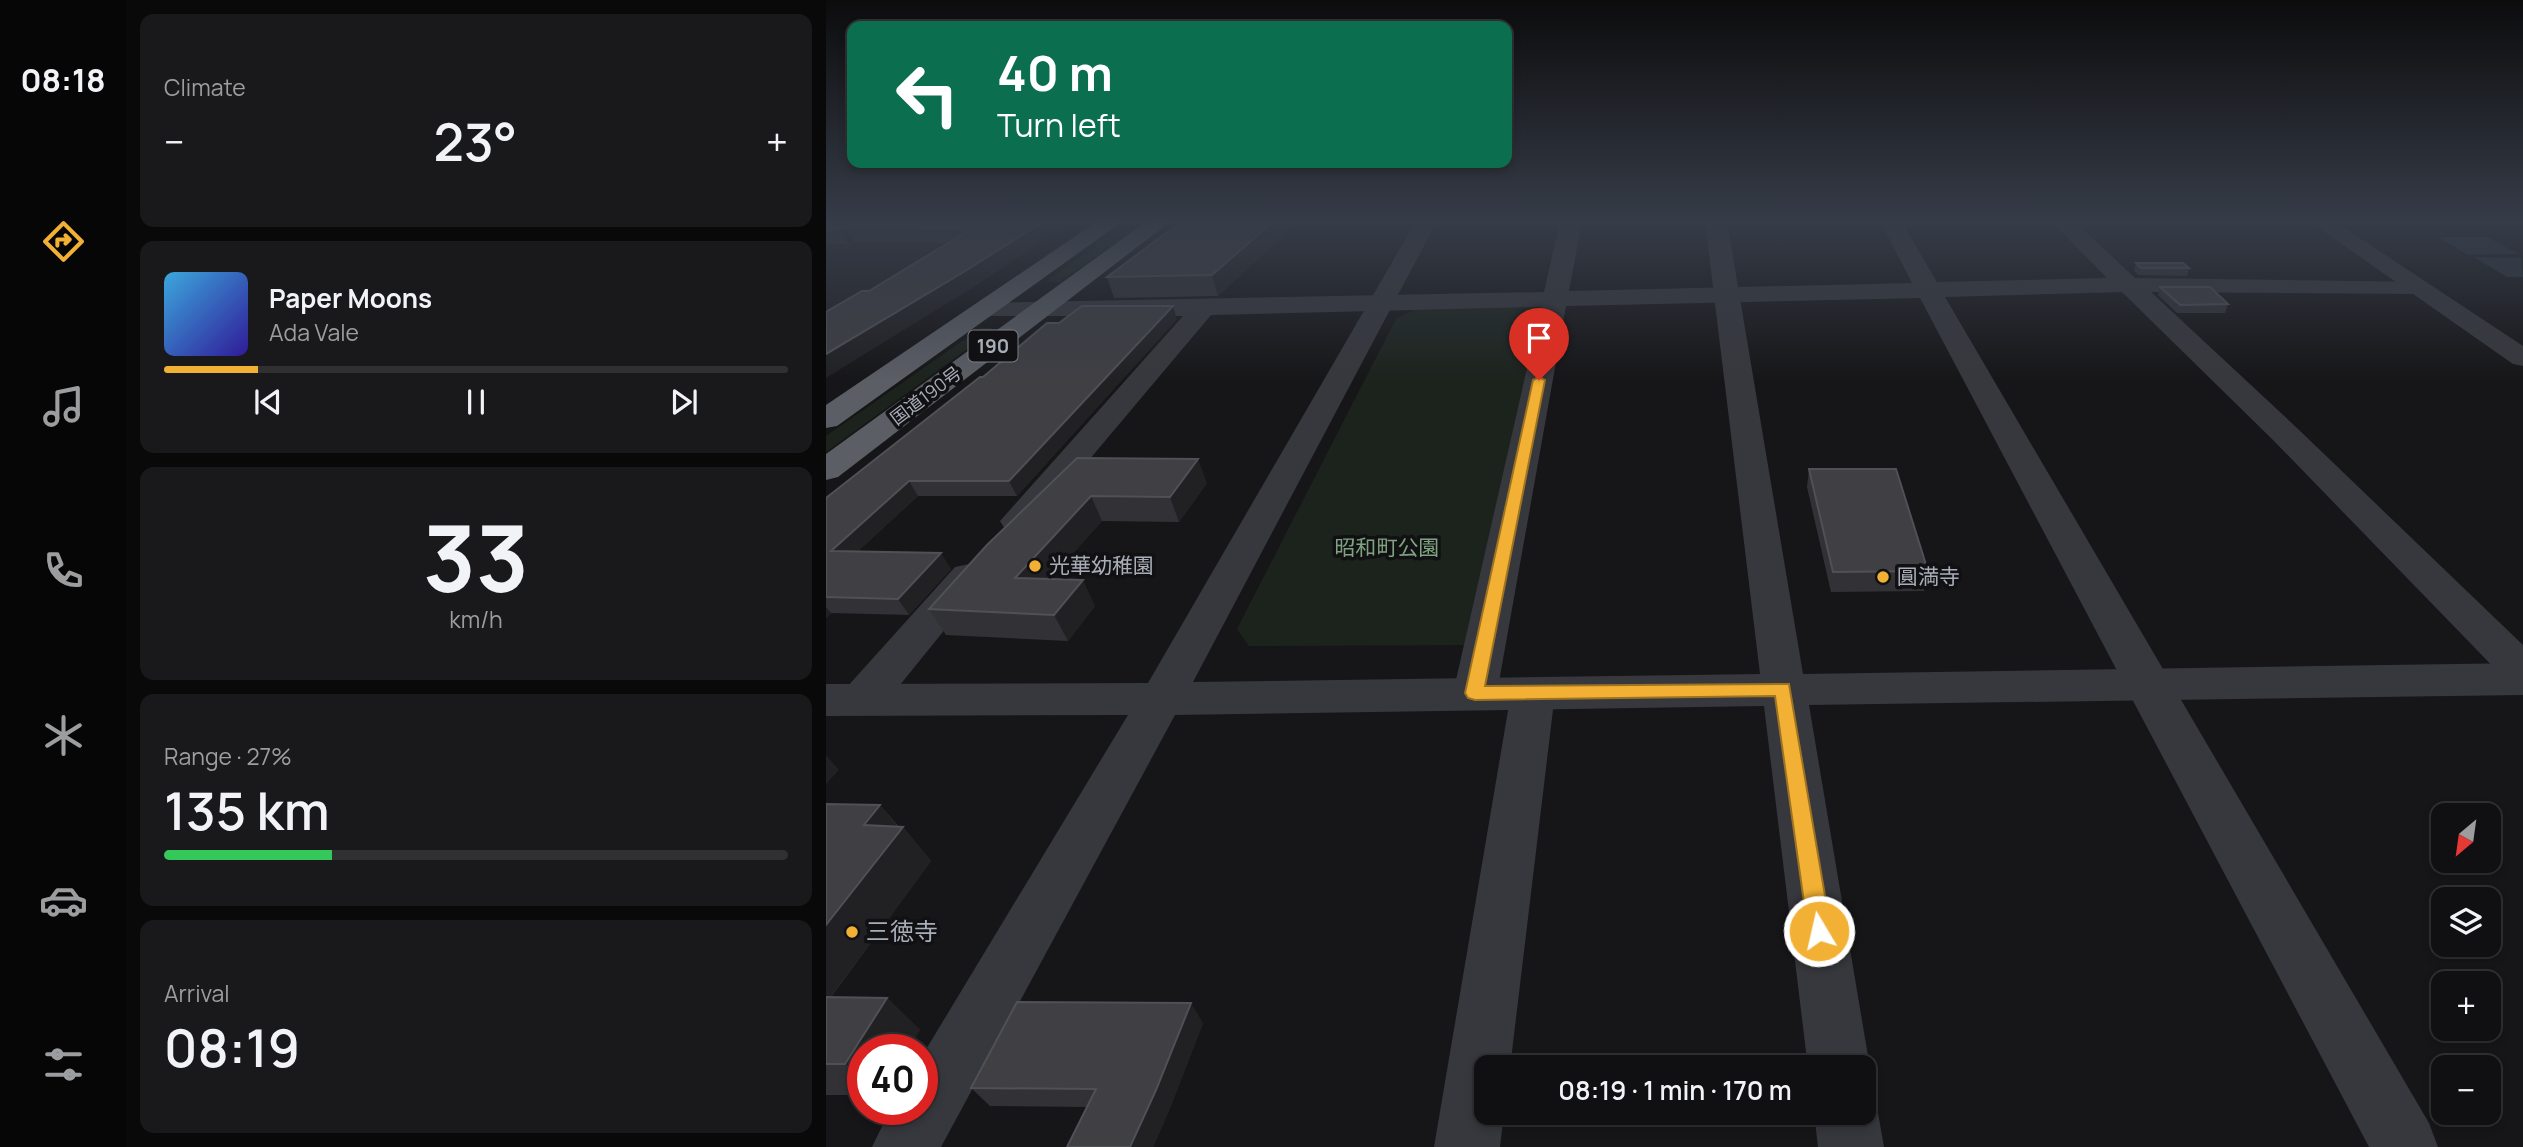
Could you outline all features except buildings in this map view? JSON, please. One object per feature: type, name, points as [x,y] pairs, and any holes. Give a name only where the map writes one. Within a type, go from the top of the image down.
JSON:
[{"type":"highway","name":"国道190号","points":[[826,419],[1035,275]]},
{"type":"highway","name":"国道190号","points":[[826,470],[1089,275]]},
{"type":"street","points":[[905,1147],[1398,275]]},
{"type":"street","points":[[1475,693],[1561,275]]},
{"type":"street","points":[[1724,275],[1837,1055]]},
{"type":"street","points":[[1921,275],[2146,685],[2405,1147]]},
{"type":"street","points":[[2115,275],[2286,435],[2523,671]]},
{"type":"street","points":[[2399,275],[2523,358]]},
{"type":"street","points":[[987,308],[1204,308],[2126,285],[2418,287]]},
{"type":"street","points":[[844,700],[993,549],[1204,308]]},
{"type":"street","points":[[844,700],[1159,699],[2523,679]]},
{"type":"street","points":[[1467,1147],[1533,694]]},
{"type":"street","points":[[1848,1125],[1851,1147]]},
{"type":"shaded area","points":[[826,275],[923,275],[826,332]]},
{"type":"shaded area","points":[[2503,275],[2523,275],[2523,277]]},
{"type":"green space","points":[[1056,275],[1071,275],[1060,282],[1045,282]]},
{"type":"green space","name":"昭和町公園","points":[[1531,307],[1542,310],[1464,645],[1249,646],[1237,629],[1396,319],[1414,310]]},
{"type":"green space","points":[[981,328],[992,328],[992,331],[826,452],[826,436]]},
{"type":"place","name":"光華幼稚園","points":[[1035,566]]},
{"type":"place","name":"圓満寺","points":[[1883,577]]},
{"type":"place","name":"三徳寺","points":[[852,932]]},
{"type":"route","points":[[1539,380],[1475,693],[1783,689],[1819,931]]}]
